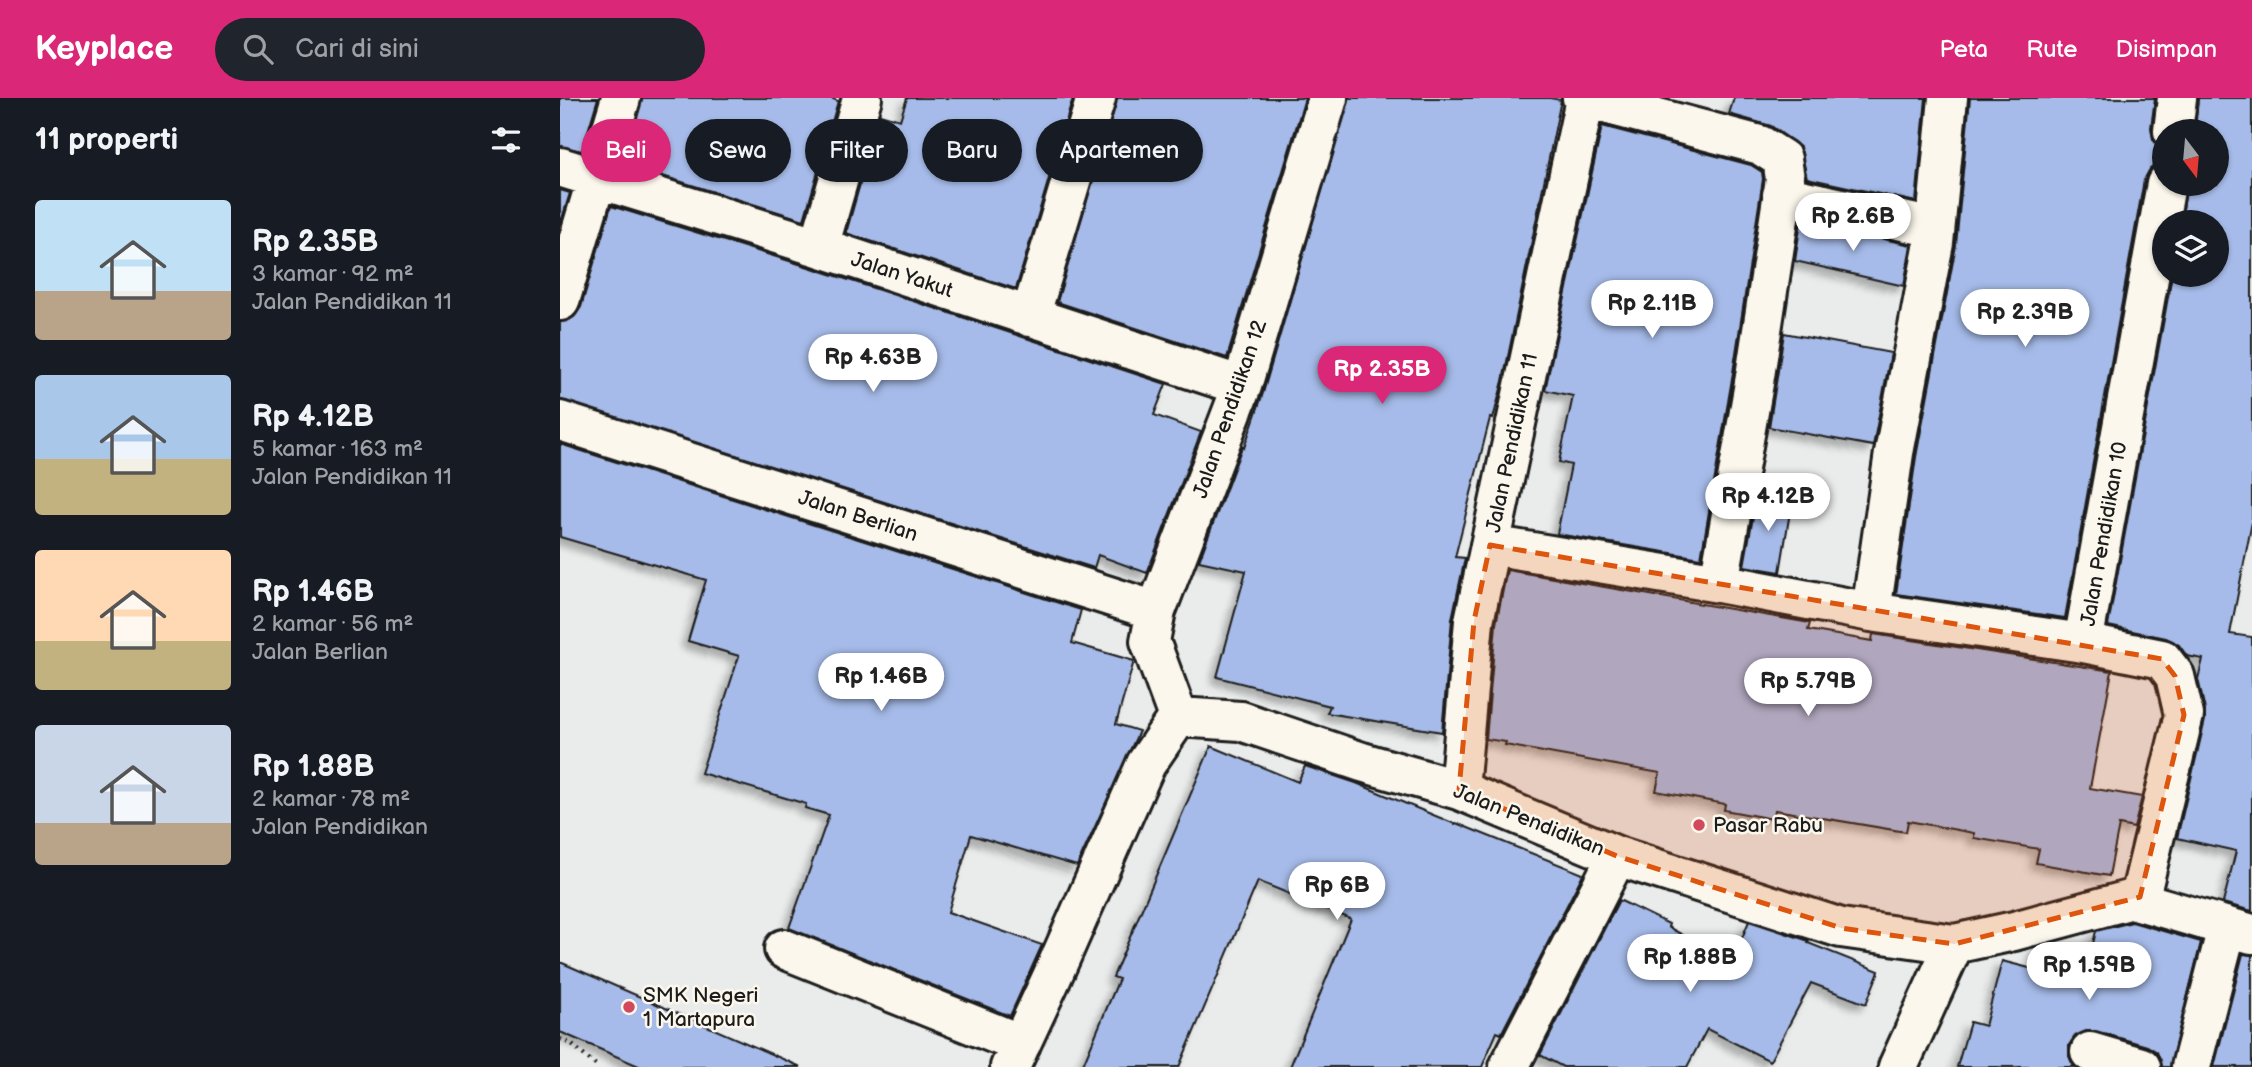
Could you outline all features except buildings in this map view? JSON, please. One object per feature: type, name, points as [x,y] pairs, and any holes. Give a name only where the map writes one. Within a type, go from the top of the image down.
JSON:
[{"type":"street","points":[[560,301],[577,174],[621,98]]},
{"type":"street","points":[[819,247],[862,98]]},
{"type":"street","points":[[1030,317],[1096,98]]},
{"type":"street","name":"Jalan Pendidikan 12","points":[[1178,717],[1150,641],[1156,611],[1242,386],[1328,98]]},
{"type":"street","points":[[1584,98],[1760,145],[1782,159],[1786,179],[1719,583]]},
{"type":"street","name":"Jalan Pendidikan 11","points":[[1459,790],[1474,621],[1584,98]]},
{"type":"street","points":[[1871,611],[1894,453],[1935,228],[1948,98]]},
{"type":"street","points":[[2174,119],[2177,98]]},
{"type":"street","name":"Jalan Yakut","points":[[577,174],[819,247],[1242,386]]},
{"type":"street","points":[[1783,195],[1935,228]]},
{"type":"street","name":"Jalan Pendidikan 10","points":[[2140,897],[2184,715],[2175,676],[2162,659],[2083,643],[2164,196]]},
{"type":"street","name":"Jalan Berlian","points":[[560,421],[1156,611]]},
{"type":"street","points":[[1490,545],[1871,611],[2083,643]]},
{"type":"street","points":[[784,949],[1015,1055],[1146,764],[1178,717]]},
{"type":"street","name":"Jalan Pendidikan","points":[[1178,717],[1241,722],[1362,762],[1459,790],[1617,856],[1840,928],[1954,944],[2140,897]]},
{"type":"street","points":[[1515,1065],[1617,856]]},
{"type":"street","points":[[2140,897],[2139,901],[2239,931],[2191,1067]]},
{"type":"street","points":[[1898,1067],[1954,944]]},
{"type":"street","points":[[2090,1052],[2141,1067]]},
{"type":"path","points":[[560,1039],[571,1044],[598,1067]]},
{"type":"highlighted area","points":[[1490,545],[2162,659],[2175,676],[2184,715],[2140,897],[1954,944],[1841,928],[1617,856],[1459,790],[1474,621]]},
{"type":"place","name":"Pasar Rabu","points":[[1699,825]]},
{"type":"place","name":"SMK Negeri 1 Martapura","points":[[629,1007]]}]
